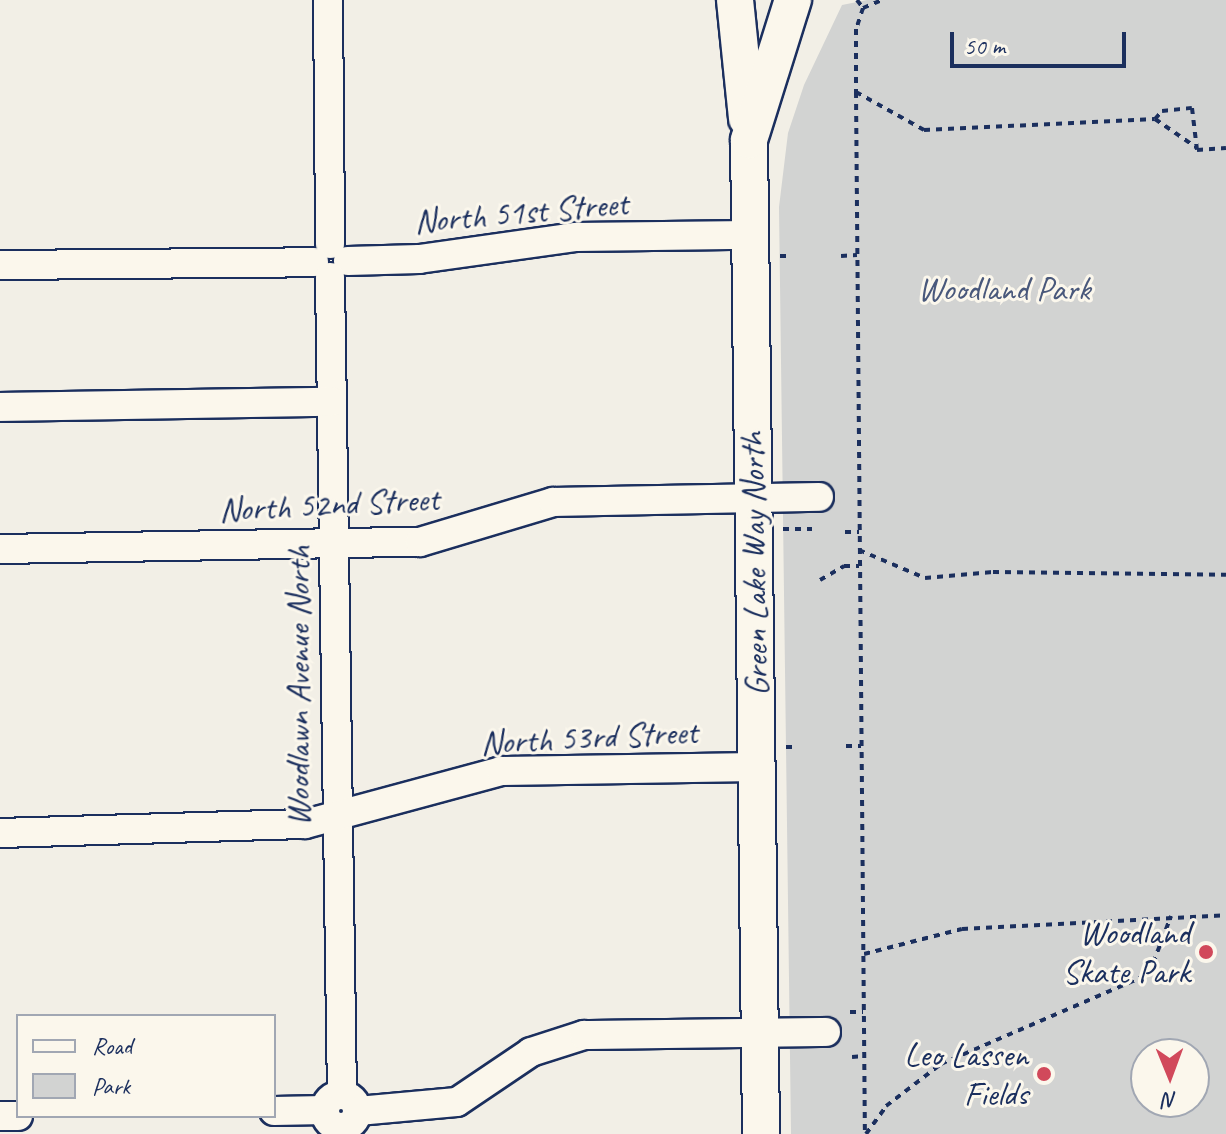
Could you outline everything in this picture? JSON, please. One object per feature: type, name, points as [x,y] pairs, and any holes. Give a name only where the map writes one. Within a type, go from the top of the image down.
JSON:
[{"type":"main road","points":[[735,0],[749,140]]},
{"type":"main road","name":"Green Lake Way North","points":[[761,1134],[749,140],[793,0]]},
{"type":"street","name":"Woodlawn Avenue North","points":[[328,0],[334,816],[341,1116]]},
{"type":"street","name":"North 51st Street","points":[[0,265],[419,259],[576,237],[750,235]]},
{"type":"street","points":[[0,407],[331,402]]},
{"type":"street","name":"North 52nd Street","points":[[0,549],[333,546],[447,536],[528,506],[553,502],[819,497]]},
{"type":"street","name":"North 53rd Street","points":[[0,833],[305,824],[501,771],[757,767]]},
{"type":"street","points":[[276,1111],[341,1116],[457,1102],[531,1052],[584,1035],[826,1032]]},
{"type":"path","points":[[857,0],[863,8]]},
{"type":"path","points":[[866,1134],[856,29],[863,8],[882,0]]},
{"type":"path","points":[[856,92],[924,130],[1155,119],[1197,148],[1226,148]]},
{"type":"path","points":[[1155,119],[1162,111],[1192,108],[1197,148]]},
{"type":"path","points":[[841,256],[857,255]]},
{"type":"path","points":[[780,256],[790,256]]},
{"type":"path","points":[[783,529],[812,529]]},
{"type":"path","points":[[845,532],[859,532]]},
{"type":"path","points":[[859,550],[925,578],[993,572],[1226,575]]},
{"type":"path","points":[[820,580],[844,566],[859,566]]},
{"type":"path","points":[[846,746],[861,746]]},
{"type":"path","points":[[786,747],[795,747]]},
{"type":"path","points":[[864,954],[962,929],[1226,915]]},
{"type":"path","points":[[866,1134],[886,1106],[941,1064],[1149,974],[1171,916]]},
{"type":"path","points":[[850,1012],[864,1012]]},
{"type":"path","points":[[852,1057],[864,1056]]},
{"type":"green space","name":"Woodland Park","points":[[867,0],[1226,0],[1226,1134],[791,1134],[779,207],[788,133],[804,85],[842,5]]},
{"type":"place","name":"Woodland Skate Park","points":[[1206,952]]},
{"type":"place","name":"Leo Lassen Fields","points":[[1044,1074]]}]
